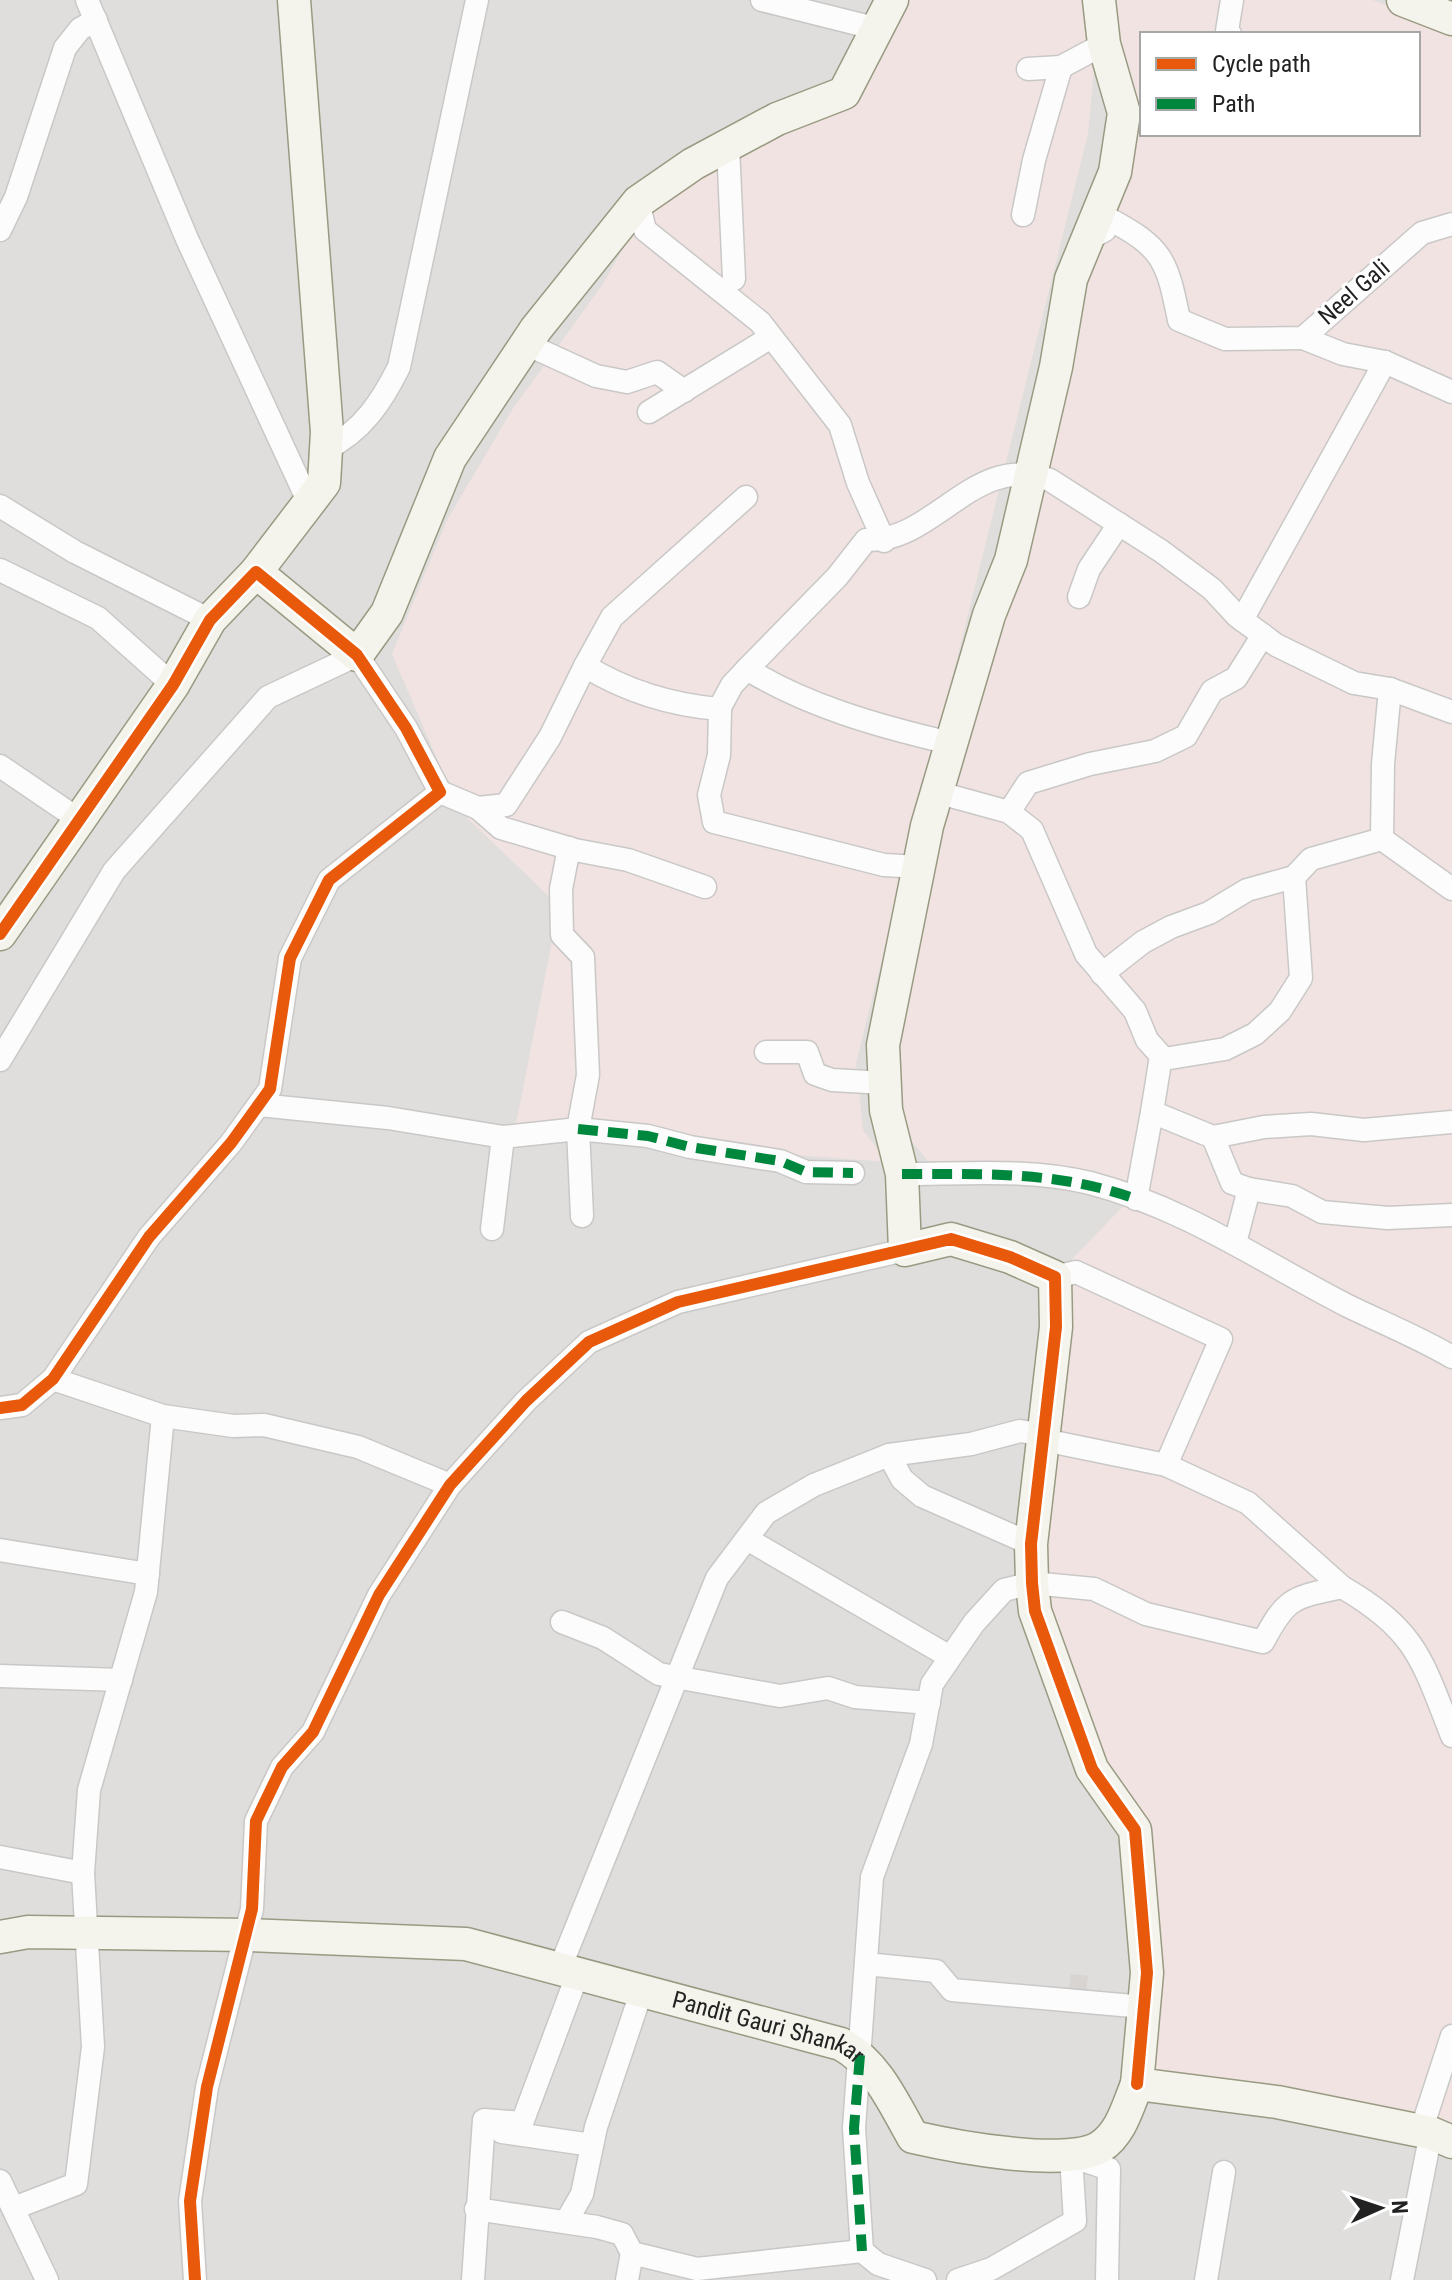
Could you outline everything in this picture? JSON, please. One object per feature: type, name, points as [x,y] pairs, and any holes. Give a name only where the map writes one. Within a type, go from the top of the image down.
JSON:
[{"type":"street","points":[[0,934],[173,685],[210,620],[256,572],[324,483],[326,449],[294,0]]},
{"type":"street","points":[[326,449],[350,438],[383,399],[399,367],[477,0]]},
{"type":"street","points":[[762,0],[878,29]]},
{"type":"street","points":[[0,1060],[124,859],[268,697],[357,655],[387,613],[450,458],[526,344],[638,202],[777,119],[844,93],[892,0]]},
{"type":"street","points":[[905,1250],[902,1174],[886,1110],[883,1045],[936,792],[989,615],[1011,560],[1071,279],[1115,172],[1124,113],[1104,44],[1099,0]]},
{"type":"street","points":[[1228,32],[1232,0]]},
{"type":"street","points":[[1403,0],[1452,19]]},
{"type":"street","points":[[92,10],[187,239],[309,503]]},
{"type":"street","points":[[0,230],[16,197],[65,48],[92,10]]},
{"type":"street","points":[[1028,69],[1061,67],[1104,44]]},
{"type":"street","points":[[1023,215],[1034,160],[1061,67]]},
{"type":"street","points":[[728,146],[734,279]]},
{"type":"street","points":[[638,202],[645,230],[760,322],[840,425],[858,483],[884,541]]},
{"type":"street","name":"Neel Gali","points":[[1087,240],[1105,230],[1107,218],[1144,237],[1158,253],[1171,280],[1179,320],[1225,339],[1303,338],[1422,233],[1452,224]]},
{"type":"street","points":[[649,412],[771,337]]},
{"type":"street","points":[[1303,338],[1343,354],[1385,362],[1452,392]]},
{"type":"street","points":[[526,344],[596,376],[627,382],[657,372],[684,391]]},
{"type":"street","points":[[1242,620],[1385,362]]},
{"type":"street","points":[[919,867],[884,865],[714,822],[709,795],[719,755],[720,709],[732,685],[837,577],[866,540],[884,541],[909,531],[980,483],[1031,473],[1050,480],[1212,589],[1242,620],[1263,635],[1316,667],[1354,683],[1390,689],[1452,712]]},
{"type":"street","points":[[478,808],[506,805],[550,737],[612,617],[746,497]]},
{"type":"street","points":[[0,506],[75,552],[210,620]]},
{"type":"street","points":[[1079,597],[1089,569],[1119,524]]},
{"type":"street","points":[[0,570],[98,618],[173,685]]},
{"type":"street","points":[[256,572],[357,655],[406,728],[440,792],[478,808],[501,828],[569,848],[628,860],[705,887]]},
{"type":"street","points":[[1009,812],[1028,783],[1090,764],[1155,751],[1186,736],[1212,691],[1236,678],[1263,635]]},
{"type":"street","points":[[585,666],[612,683],[683,706],[720,709]]},
{"type":"street","points":[[747,669],[775,687],[833,710],[916,735],[946,742],[956,727]]},
{"type":"street","points":[[1382,839],[1383,764],[1390,689]]},
{"type":"street","points":[[0,766],[78,819]]},
{"type":"street","points":[[0,1408],[22,1405],[53,1379],[149,1237],[231,1143],[270,1089],[290,958],[329,880],[440,792]]},
{"type":"street","points":[[936,792],[1009,812],[1032,830],[1086,954],[1135,1011],[1147,1040],[1164,1059],[1225,1049],[1255,1034],[1280,1011],[1301,978],[1294,877]]},
{"type":"street","points":[[1102,974],[1143,942],[1171,927],[1209,913],[1247,890],[1294,877],[1311,859],[1382,839]]},
{"type":"street","points":[[1382,839],[1452,889]]},
{"type":"street","points":[[569,848],[561,889],[562,935],[583,957],[588,1075],[578,1129],[582,1216]]},
{"type":"street","points":[[766,1052],[807,1052],[815,1074],[832,1080],[885,1083]]},
{"type":"street","points":[[1136,1199],[1161,1056]]},
{"type":"street","points":[[259,1105],[388,1118],[503,1137],[578,1129],[648,1136],[690,1147],[780,1161],[806,1172],[853,1173]]},
{"type":"street","points":[[1152,1112],[1213,1137],[1279,1126],[1311,1124],[1377,1130],[1452,1122]]},
{"type":"street","points":[[492,1229],[503,1137]]},
{"type":"street","points":[[1213,1137],[1232,1183],[1249,1189],[1292,1196],[1322,1212],[1388,1218],[1452,1215]]},
{"type":"street","points":[[902,1174],[1036,1174],[1089,1183],[1189,1217],[1350,1306],[1413,1334],[1452,1357]]},
{"type":"street","points":[[1235,1243],[1249,1189]]},
{"type":"street","points":[[195,2280],[190,2201],[207,2087],[248,1935],[256,1821],[282,1767],[313,1732],[379,1595],[450,1485],[526,1401],[589,1342],[678,1302],[951,1239],[1010,1257],[1055,1277],[1076,1272],[1221,1339],[1166,1465]]},
{"type":"street","name":"Pandit Gauri Shankar","points":[[0,1937],[28,1932],[248,1935],[466,1944],[841,2044],[860,2055],[880,2079],[913,2137],[960,2148],[1071,2156],[1100,2147],[1119,2127],[1137,2084],[1147,1973],[1135,1830],[1092,1769],[1035,1611],[1031,1544],[1056,1327],[1055,1277]]},
{"type":"street","points":[[53,1379],[163,1416],[233,1426],[264,1425],[345,1444],[450,1485]]},
{"type":"street","points":[[14,2208],[76,2184],[93,2047],[83,1873],[89,1790],[148,1574],[163,1416]]},
{"type":"street","points":[[473,2280],[484,2120],[522,2123],[569,1971],[717,1578],[766,1513],[814,1485],[889,1455],[971,1444],[1020,1431],[1044,1435],[1044,1440],[1166,1465],[1248,1503],[1342,1587],[1383,1611],[1421,1656],[1452,1736]]},
{"type":"street","points":[[889,1455],[902,1479],[922,1496],[1031,1544]]},
{"type":"street","points":[[747,1539],[950,1657]]},
{"type":"street","points":[[0,1550],[148,1574]]},
{"type":"street","points":[[925,2280],[878,2264],[862,2251],[854,2128],[872,1877],[921,1744],[932,1684],[974,1623],[1004,1590],[1032,1583],[1094,1589],[1146,1614],[1263,1642],[1281,1608],[1305,1596],[1342,1587]]},
{"type":"street","points":[[562,1622],[603,1638],[659,1674],[677,1678],[780,1696],[828,1688],[855,1697],[929,1703]]},
{"type":"street","points":[[0,1676],[121,1680]]},
{"type":"street","points":[[0,1857],[83,1873]]},
{"type":"street","points":[[866,1964],[936,1971],[952,1990],[1144,2007]]},
{"type":"street","points":[[566,2222],[582,2194],[592,2145],[642,1990]]},
{"type":"street","points":[[1402,2280],[1435,2136],[1452,2036]]},
{"type":"street","points":[[1137,2084],[1277,2102],[1435,2136]]},
{"type":"street","points":[[483,2129],[592,2145]]},
{"type":"street","points":[[958,2280],[991,2269],[1075,2221],[1071,2156],[1109,2169],[1107,2280]]},
{"type":"street","points":[[1206,2280],[1224,2172]]},
{"type":"street","points":[[0,2181],[47,2280]]},
{"type":"street","points":[[476,2209],[622,2234],[632,2253],[627,2280]]},
{"type":"street","points":[[632,2253],[706,2274],[862,2251]]},
{"type":"shaded area","points":[[0,0],[1452,0],[1452,2280],[0,2280]]},
{"type":"shaded area","points":[[904,0],[1372,0],[1452,29],[1452,2138],[1137,2084],[1139,1882],[1035,1611],[1055,1277],[1132,1197],[1133,1184],[941,1177],[886,1110],[883,1045],[1115,172],[1099,13],[1088,134],[856,1063],[863,1130],[888,1162],[514,1134],[559,906],[459,810],[392,654],[447,520],[512,410],[603,284],[655,190],[847,106]]},
{"type":"building","points":[[1071,1974],[1088,1976],[1085,2001],[1068,1999]]},
{"type":"marked path","points":[[578,1129],[648,1136],[690,1147],[780,1161],[806,1172],[853,1173]]},
{"type":"marked path","points":[[902,1174],[1049,1179],[1078,1183],[1136,1199]]},
{"type":"marked path","points":[[860,2055],[854,2128],[862,2251]]},
{"type":"cycle path","points":[[0,934],[173,685],[210,620],[256,572],[357,655],[406,728],[440,792],[329,880],[290,958],[270,1089],[231,1143],[149,1237],[53,1379],[22,1405],[0,1408]]},
{"type":"cycle path","points":[[195,2280],[190,2201],[207,2087],[252,1909],[256,1821],[282,1767],[313,1732],[379,1595],[450,1485],[526,1401],[589,1342],[678,1302],[951,1239],[1010,1257],[1055,1277],[1056,1327],[1031,1544],[1032,1583],[1035,1611],[1092,1769],[1135,1830],[1147,1973],[1137,2084]]}]
